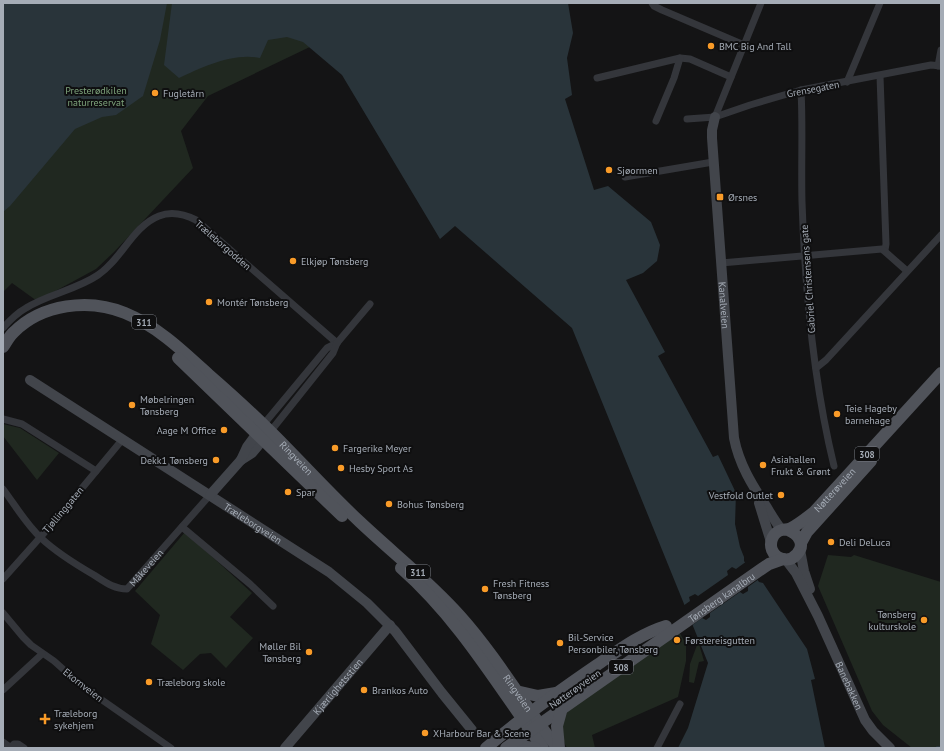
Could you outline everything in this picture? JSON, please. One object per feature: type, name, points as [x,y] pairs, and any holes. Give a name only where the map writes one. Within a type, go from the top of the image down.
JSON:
[{"type":"main road","name":"Ringveien","points":[[4,346],[17,329],[34,318],[48,311],[67,306],[84,305],[100,306],[118,310],[147,324],[167,338],[202,368],[343,517],[415,581],[464,638],[531,721]]},
{"type":"main road","name":"Nøtterøveien","points":[[785,530],[804,520],[814,512],[941,373]]},
{"type":"main road","name":"Nøtterøveien","points":[[800,547],[807,532],[941,386]]},
{"type":"main road","name":"Ringveien","points":[[264,432],[313,473],[349,511],[421,575],[445,599],[483,644],[516,691],[531,721]]},
{"type":"main road","name":"308","points":[[761,565],[774,535],[785,530]]},
{"type":"main road","points":[[785,530],[796,533],[800,547]]},
{"type":"main road","points":[[771,544],[774,554],[784,560]]},
{"type":"main road","name":"308","points":[[761,565],[794,557],[800,547]]},
{"type":"main road","name":"Tønsberg kanalbru","points":[[678,622],[761,565]]},
{"type":"main road","name":"Nøtterøyveien","points":[[531,721],[556,693],[632,641],[650,631],[678,622]]},
{"type":"main road","name":"Nøtterøyveien","points":[[531,721],[562,708],[678,622]]},
{"type":"main road","name":"Nøtterøyveien","points":[[531,721],[546,709],[659,633],[666,626]]},
{"type":"main road","name":"308","points":[[516,691],[538,696],[556,693]]},
{"type":"main road","points":[[558,748],[557,726],[559,714],[562,708]]},
{"type":"main road","points":[[506,747],[531,721]]},
{"type":"main road","points":[[486,748],[531,721]]},
{"type":"main road","points":[[531,721],[543,748]]},
{"type":"main road","points":[[531,721],[558,748]]},
{"type":"main road","points":[[506,747],[535,748]]},
{"type":"street","points":[[652,3],[654,6],[662,10],[744,45]]},
{"type":"street","points":[[715,117],[761,3]]},
{"type":"street","points":[[848,82],[880,3]]},
{"type":"street","points":[[940,66],[941,50]]},
{"type":"street","points":[[597,78],[680,58],[690,59],[731,77]]},
{"type":"street","points":[[656,121],[674,78],[680,58]]},
{"type":"street","name":"Grensegaten","points":[[687,119],[715,117],[800,90],[880,76],[931,65],[940,66]]},
{"type":"street","points":[[880,76],[886,236],[885,250]]},
{"type":"street","name":"Gabriel Christensens gate","points":[[800,90],[802,190],[809,307],[819,393],[834,466]]},
{"type":"street","name":"Kanalveien","points":[[715,117],[712,130],[713,162],[734,438],[741,463],[755,490],[771,544]]},
{"type":"street","points":[[625,177],[713,162]]},
{"type":"street","name":"Træleborgodden","points":[[3,328],[14,316],[26,307],[99,275],[110,265],[148,222],[158,216],[171,213],[181,214],[196,220],[337,343]]},
{"type":"street","points":[[816,368],[826,360],[941,235]]},
{"type":"street","points":[[721,263],[885,250],[907,271]]},
{"type":"street","points":[[264,432],[327,348],[337,343],[370,304]]},
{"type":"street","name":"Træleborgveien","points":[[30,380],[329,572],[368,603],[390,625],[447,700],[472,730]]},
{"type":"street","points":[[3,419],[26,427],[96,471]]},
{"type":"street","name":"Måkeveien","points":[[3,489],[40,537],[67,558],[109,585],[120,589],[127,589],[241,460],[252,453],[264,432]]},
{"type":"street","name":"Tjøllinggaten","points":[[3,579],[122,440]]},
{"type":"street","name":"Kanalveien","points":[[755,490],[785,530]]},
{"type":"street","points":[[182,526],[250,584],[273,606]]},
{"type":"street","name":"Banebakken","points":[[800,547],[804,571],[818,616]]},
{"type":"street","name":"Banebakken","points":[[784,560],[796,573],[818,616],[865,720],[873,731],[890,748]]},
{"type":"street","name":"Ekornveien","points":[[3,613],[23,637],[42,654],[54,661],[82,686],[171,748]]},
{"type":"street","name":"Kjærlighetsstien","points":[[285,748],[390,625]]},
{"type":"street","points":[[3,690],[42,654]]},
{"type":"street","points":[[657,748],[680,704]]},
{"type":"street","points":[[3,742],[10,747],[18,744],[24,748]]},
{"type":"green space","name":"Presterødkilen naturreservat","points":[[3,3],[274,3],[314,45],[208,96],[181,131],[193,168],[114,252],[96,269],[37,301],[12,283],[3,292]]},
{"type":"green space","points":[[3,424],[20,428],[59,453],[37,480],[3,436]]},
{"type":"green space","points":[[185,532],[252,593],[230,617],[253,638],[226,668],[211,653],[200,654],[183,670],[151,644],[160,615],[135,591]]},
{"type":"green space","points":[[828,555],[851,557],[854,555],[941,582],[941,748],[912,748],[883,725],[872,711],[818,586]]},
{"type":"green space","points":[[678,630],[686,644],[686,661],[678,697],[592,735],[595,748],[567,748],[563,737],[562,724],[572,705]]},
{"type":"green space","points":[[699,644],[704,661],[699,662],[694,683],[689,682],[690,664],[697,645]]},
{"type":"shaded area","points":[[3,3],[167,3],[160,40],[143,96],[116,115],[102,117],[75,129],[10,206],[3,212]]},
{"type":"shaded area","points":[[172,3],[568,3],[573,33],[567,58],[572,95],[565,99],[594,190],[608,186],[651,222],[660,245],[657,261],[643,273],[626,280],[665,352],[658,356],[713,457],[718,455],[736,493],[735,524],[744,561],[759,582],[763,583],[807,649],[815,679],[811,680],[825,748],[678,748],[688,728],[708,663],[572,328],[455,226],[440,239],[342,75],[303,42],[287,37],[268,40],[260,58],[240,57],[229,59],[208,65],[179,78],[164,65]]},
{"type":"pier","points":[[747,561],[759,579],[748,587],[748,591],[743,594],[740,592],[710,613],[710,617],[706,620],[702,618],[691,626],[683,606],[690,601],[689,597],[695,594],[698,596],[728,575],[727,571],[732,567],[736,569]]},
{"type":"place","name":"BMC Big And Tall","points":[[711,46]]},
{"type":"place","name":"Fugletårn","points":[[155,93]]},
{"type":"place","name":"Sjøormen","points":[[609,170]]},
{"type":"place","name":"Ørsnes","points":[[720,197]]},
{"type":"place","name":"Elkjøp Tønsberg","points":[[293,261]]},
{"type":"place","name":"Montér Tønsberg","points":[[209,302]]},
{"type":"place","name":"Møbelringen Tønsberg","points":[[132,405]]},
{"type":"place","name":"Teie Hageby barnehage","points":[[837,414]]},
{"type":"place","name":"Aage M Office","points":[[224,430]]},
{"type":"place","name":"Fargerike Meyer","points":[[335,448]]},
{"type":"place","name":"Dekk1 Tønsberg","points":[[216,460]]},
{"type":"place","name":"Asiahallen Frukt & Grønt","points":[[763,465]]},
{"type":"place","name":"Hesby Sport As","points":[[341,468]]},
{"type":"place","name":"Spar","points":[[288,492]]},
{"type":"place","name":"Vestfold Outlet","points":[[781,495]]},
{"type":"place","name":"Bohus Tønsberg","points":[[389,504]]},
{"type":"place","name":"Deli DeLuca","points":[[831,542]]},
{"type":"place","name":"Fresh Fitness Tønsberg","points":[[485,589]]},
{"type":"place","name":"Tønsberg kulturskole","points":[[924,620]]},
{"type":"place","name":"Førstereisgutten","points":[[677,640]]},
{"type":"place","name":"Bil-Service Personbiler, Tønsberg","points":[[560,643]]},
{"type":"place","name":"Møller Bil Tønsberg","points":[[309,652]]},
{"type":"place","name":"Træleborg skole","points":[[149,682]]},
{"type":"place","name":"Brankos Auto","points":[[364,690]]},
{"type":"place","name":"Træleborg sykehjem","points":[[45,719]]},
{"type":"place","name":"XHarbour Bar & Scene","points":[[425,733]]}]
